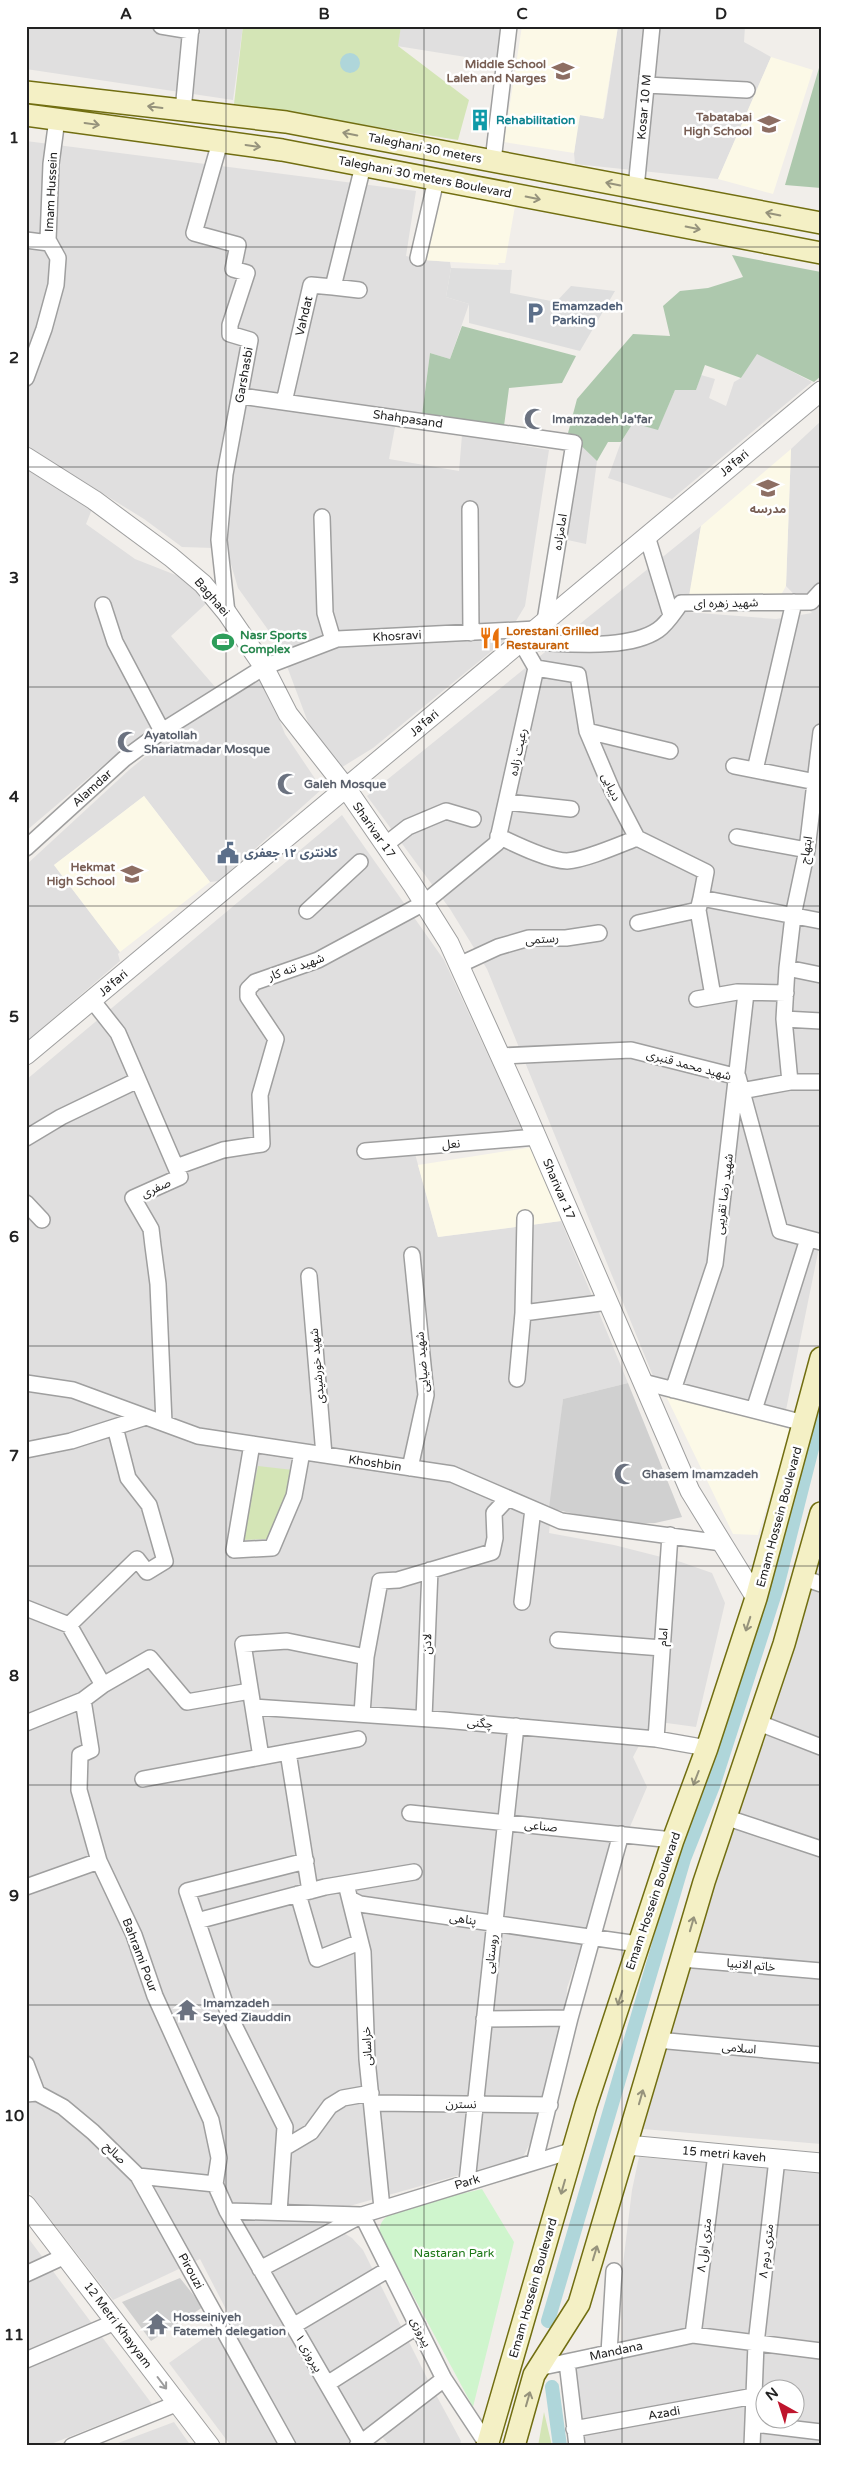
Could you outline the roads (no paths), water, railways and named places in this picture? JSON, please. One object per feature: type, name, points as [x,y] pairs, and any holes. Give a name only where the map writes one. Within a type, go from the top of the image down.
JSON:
[{"type":"main road","name":"Taleghani 30 meters","points":[[26,92],[286,122],[821,223]]},
{"type":"main road","name":"Taleghani 30 meters Boulevard","points":[[26,115],[282,150],[821,253]]},
{"type":"main road","name":"Emam Hossein Boulevard","points":[[487,2445],[574,2150],[638,1944],[673,1840],[707,1748],[756,1598],[821,1358]]},
{"type":"main road","points":[[514,2446],[538,2368],[579,2304],[725,1817],[812,1581],[821,1514]]},
{"type":"main road","points":[[526,2314],[536,2336],[547,2340],[561,2334]]},
{"type":"main road","points":[[511,2365],[516,2358],[526,2354],[531,2357],[538,2368]]},
{"type":"street","points":[[161,26],[191,28],[183,111]]},
{"type":"street","points":[[493,161],[509,26]]},
{"type":"street","name":"Kosar 10 M","points":[[636,188],[652,26]]},
{"type":"street","points":[[646,85],[747,90]]},
{"type":"street","name":"Imam Hussein","points":[[26,378],[44,329],[56,285],[58,258],[49,243],[51,164],[57,119]]},
{"type":"street","name":"Garshasbi","points":[[220,142],[194,233],[238,246],[233,269],[247,273],[230,325],[230,334],[250,340],[225,474],[219,540],[227,613]]},
{"type":"street","points":[[359,290],[333,287],[363,166]]},
{"type":"street","points":[[418,258],[436,180]]},
{"type":"street","points":[[26,240],[49,243]]},
{"type":"street","name":"Vahdat","points":[[284,402],[311,285],[333,287]]},
{"type":"street","name":"Ja'fari","points":[[26,1055],[821,391]]},
{"type":"street","name":"Shahpasand","points":[[241,396],[574,443]]},
{"type":"street","name":"امامزاده","points":[[540,625],[574,443]]},
{"type":"street","name":"Baghaei","points":[[26,457],[94,500],[171,557],[203,584],[227,613],[264,667],[288,714],[346,788]]},
{"type":"street","points":[[470,509],[471,633]]},
{"type":"street","points":[[322,517],[324,613],[333,640]]},
{"type":"street","points":[[647,536],[671,615]]},
{"type":"street","name":"شهید زهره ای","points":[[521,642],[611,643],[647,637],[661,629],[681,603],[811,602],[821,591]]},
{"type":"street","points":[[755,770],[794,602]]},
{"type":"street","points":[[103,605],[115,642],[162,731]]},
{"type":"street","name":"Khosravi","points":[[264,667],[333,640],[471,633],[540,625]]},
{"type":"street","points":[[521,642],[536,668]]},
{"type":"street","name":"Alamdar","points":[[27,845],[124,759],[162,731],[264,667]]},
{"type":"street","name":"دیبایی","points":[[536,668],[578,675],[587,731],[612,790],[636,838]]},
{"type":"street","name":"رعیت زاده","points":[[424,903],[496,843],[507,802],[536,668]]},
{"type":"street","points":[[587,731],[670,751]]},
{"type":"street","name":"ابتهاج","points":[[790,1082],[784,1019],[787,968],[793,916],[811,854],[821,732]]},
{"type":"street","points":[[734,766],[818,783]]},
{"type":"street","name":"Sharivar 17","points":[[346,788],[449,943],[537,1137],[690,1491],[756,1598]]},
{"type":"street","points":[[507,802],[571,810]]},
{"type":"street","points":[[384,845],[408,828],[446,811],[473,818]]},
{"type":"street","points":[[498,836],[530,851],[567,861],[600,852],[636,838],[706,872],[700,904],[713,996]]},
{"type":"street","points":[[737,837],[811,854]]},
{"type":"street","points":[[307,910],[360,862]]},
{"type":"street","name":"شهید تنه کار","points":[[176,1167],[224,1150],[262,1144],[260,1095],[276,1039],[248,997],[248,989],[255,982],[318,960],[424,903]]},
{"type":"street","points":[[638,922],[700,904],[821,921]]},
{"type":"street","name":"رستمی","points":[[459,965],[498,947],[529,938],[566,938],[599,932]]},
{"type":"street","points":[[787,968],[821,975]]},
{"type":"street","points":[[696,999],[746,993],[786,993]]},
{"type":"street","name":"شهید رضا تقریبی","points":[[673,1390],[715,1264],[739,1084],[746,993]]},
{"type":"street","name":"صفری","points":[[92,1000],[118,1033],[180,1177],[133,1198],[151,1229],[158,1284],[164,1423]]},
{"type":"street","points":[[784,1019],[821,1022]]},
{"type":"street","name":"شهید محمد قنبری","points":[[500,1056],[632,1050],[739,1084],[780,1230],[814,1241]]},
{"type":"street","points":[[27,1138],[61,1117],[138,1080]]},
{"type":"street","points":[[739,1084],[821,1082]]},
{"type":"street","name":"نعل","points":[[365,1151],[537,1137]]},
{"type":"street","points":[[26,1204],[42,1220]]},
{"type":"street","points":[[517,1379],[523,1313],[525,1218]]},
{"type":"street","points":[[754,1410],[814,1241]]},
{"type":"street","name":"شهید ضیایی","points":[[410,1468],[426,1395],[412,1256]]},
{"type":"street","name":"شهید خورشیدی","points":[[309,1276],[324,1455]]},
{"type":"street","points":[[523,1313],[608,1302]]},
{"type":"street","points":[[643,1382],[804,1423]]},
{"type":"street","name":"Khoshbin","points":[[26,1383],[73,1390],[198,1436],[452,1474],[561,1521],[722,1543]]},
{"type":"street","points":[[26,1450],[70,1441],[146,1417]]},
{"type":"street","points":[[69,1625],[137,1558],[147,1572],[165,1561],[149,1505],[128,1478],[116,1426]]},
{"type":"street","points":[[252,1444],[234,1550],[272,1548],[294,1496],[302,1452]]},
{"type":"street","points":[[362,1714],[366,1657],[380,1581],[398,1580],[492,1552],[495,1538],[494,1513],[508,1498]]},
{"type":"street","points":[[522,1602],[533,1509]]},
{"type":"street","name":"امام","points":[[656,1739],[670,1535]]},
{"type":"street","name":"لادن","points":[[424,1718],[430,1570]]},
{"type":"street","points":[[26,1608],[69,1625],[103,1685]]},
{"type":"street","points":[[558,1640],[662,1648]]},
{"type":"street","points":[[261,1757],[243,1644],[287,1641],[366,1657]]},
{"type":"street","points":[[26,1723],[83,1700],[103,1685],[150,1658],[187,1702],[250,1691]]},
{"type":"street","name":"Bahrami Pour","points":[[83,1700],[91,1750],[80,1755],[79,1790],[99,1861],[134,1935],[155,1996],[211,2120],[219,2158],[215,2184]]},
{"type":"street","name":"چگنی","points":[[253,1707],[516,1726],[656,1739],[707,1748]]},
{"type":"street","points":[[759,1723],[821,1747]]},
{"type":"street","name":"روستایی","points":[[467,2182],[516,1726]]},
{"type":"street","points":[[143,1779],[358,1739]]},
{"type":"street","points":[[288,1752],[306,1861],[304,1893],[317,1959],[360,1942]]},
{"type":"street","name":"صناعی","points":[[410,1812],[673,1840]]},
{"type":"street","points":[[725,1817],[821,1849]]},
{"type":"street","points":[[536,2160],[570,2018],[621,1834]]},
{"type":"street","points":[[26,1887],[99,1861]]},
{"type":"street","points":[[279,2212],[285,2127],[230,2014],[187,1890],[306,1861]]},
{"type":"street","points":[[197,1921],[304,1893],[348,1892],[414,1872]]},
{"type":"street","name":"پناهی","points":[[348,1892],[360,1904],[638,1944]]},
{"type":"street","name":"خراسانی","points":[[348,1892],[360,1942],[371,2098],[382,2208]]},
{"type":"street","name":"خاتم الانبیا","points":[[682,1959],[821,1971]]},
{"type":"street","points":[[484,2019],[570,2018]]},
{"type":"street","name":"اسلامی","points":[[657,2040],[821,2056]]},
{"type":"street","points":[[26,2064],[32,2093]]},
{"type":"street","name":"صالح","points":[[32,2093],[63,2107],[93,2132],[138,2176]]},
{"type":"street","name":"نسترن","points":[[284,2148],[311,2132],[330,2106],[343,2098],[475,2104],[550,2105]]},
{"type":"street","name":"15 metri kaveh","points":[[627,2145],[821,2163]]},
{"type":"street","name":"Park","points":[[362,2215],[536,2160],[574,2150]]},
{"type":"street","name":"۸ متری اول","points":[[693,2335],[716,2154]]},
{"type":"street","name":"۸ متری دوم","points":[[755,2380],[756,2344],[777,2159]]},
{"type":"street","points":[[138,2176],[215,2184]]},
{"type":"street","name":"Pirouzi","points":[[138,2176],[288,2446]]},
{"type":"street","name":"پیروزی ۱","points":[[215,2184],[227,2211],[327,2384],[359,2444]]},
{"type":"street","name":"12 Metri Khayyam","points":[[26,2205],[210,2446]]},
{"type":"street","points":[[227,2211],[362,2215]]},
{"type":"street","points":[[260,2269],[362,2215]]},
{"type":"street","name":"پیروزی","points":[[362,2215],[444,2379],[487,2445]]},
{"type":"street","points":[[26,2274],[65,2256]]},
{"type":"street","points":[[293,2326],[389,2269]]},
{"type":"street","points":[[609,2353],[614,2271]]},
{"type":"street","points":[[26,2360],[115,2322]]},
{"type":"street","points":[[327,2384],[418,2326]]},
{"type":"street","points":[[693,2335],[821,2351]]},
{"type":"street","name":"Mandana","points":[[538,2368],[693,2335]]},
{"type":"street","points":[[567,2362],[577,2446]]},
{"type":"street","points":[[359,2444],[444,2379]]},
{"type":"street","name":"۸ متری دوم","points":[[752,2446],[754,2396]]},
{"type":"street","name":"Azadi","points":[[574,2430],[754,2396]]},
{"type":"street","points":[[72,2446],[178,2403]]},
{"type":"street","points":[[753,2424],[821,2432]]},
{"type":"water","points":[[350,53],[357,56],[360,63],[357,70],[350,73],[343,70],[340,63],[343,56]]},
{"type":"waterway","points":[[548,2321],[684,1859],[713,1786],[777,1587],[821,1413]]},
{"type":"waterway","points":[[552,2387],[560,2446]]},
{"type":"place","name":"Middle School Laleh and Narges","points":[[563,71]]},
{"type":"place","name":"Rehabilitation","points":[[480,120]]},
{"type":"place","name":"Tabatabai High School","points":[[769,124]]},
{"type":"place","name":"Emamzadeh Parking","points":[[535,313]]},
{"type":"place","name":"Imamzadeh Ja'far","points":[[535,419]]},
{"type":"place","name":"مدرسه","points":[[768,488]]},
{"type":"place","name":"Lorestani Grilled Restaurant","points":[[490,638]]},
{"type":"place","name":"Nasr Sports Complex","points":[[223,642]]},
{"type":"place","name":"Ayatollah Shariatmadar Mosque","points":[[128,742]]},
{"type":"place","name":"Galeh Mosque","points":[[288,784]]},
{"type":"place","name":"کلانتری ۱۲ جعفری","points":[[228,853]]},
{"type":"place","name":"Hekmat High School","points":[[132,874]]},
{"type":"place","name":"Ghasem Imamzadeh","points":[[625,1474]]},
{"type":"place","name":"Imamzadeh Seyed Ziauddin","points":[[187,2010]]},
{"type":"place","name":"Hosseiniyeh Fatemeh delegation","points":[[157,2324]]},
{"type":"park label","name":"Nastaran Park","points":[[454,2253]]}]
